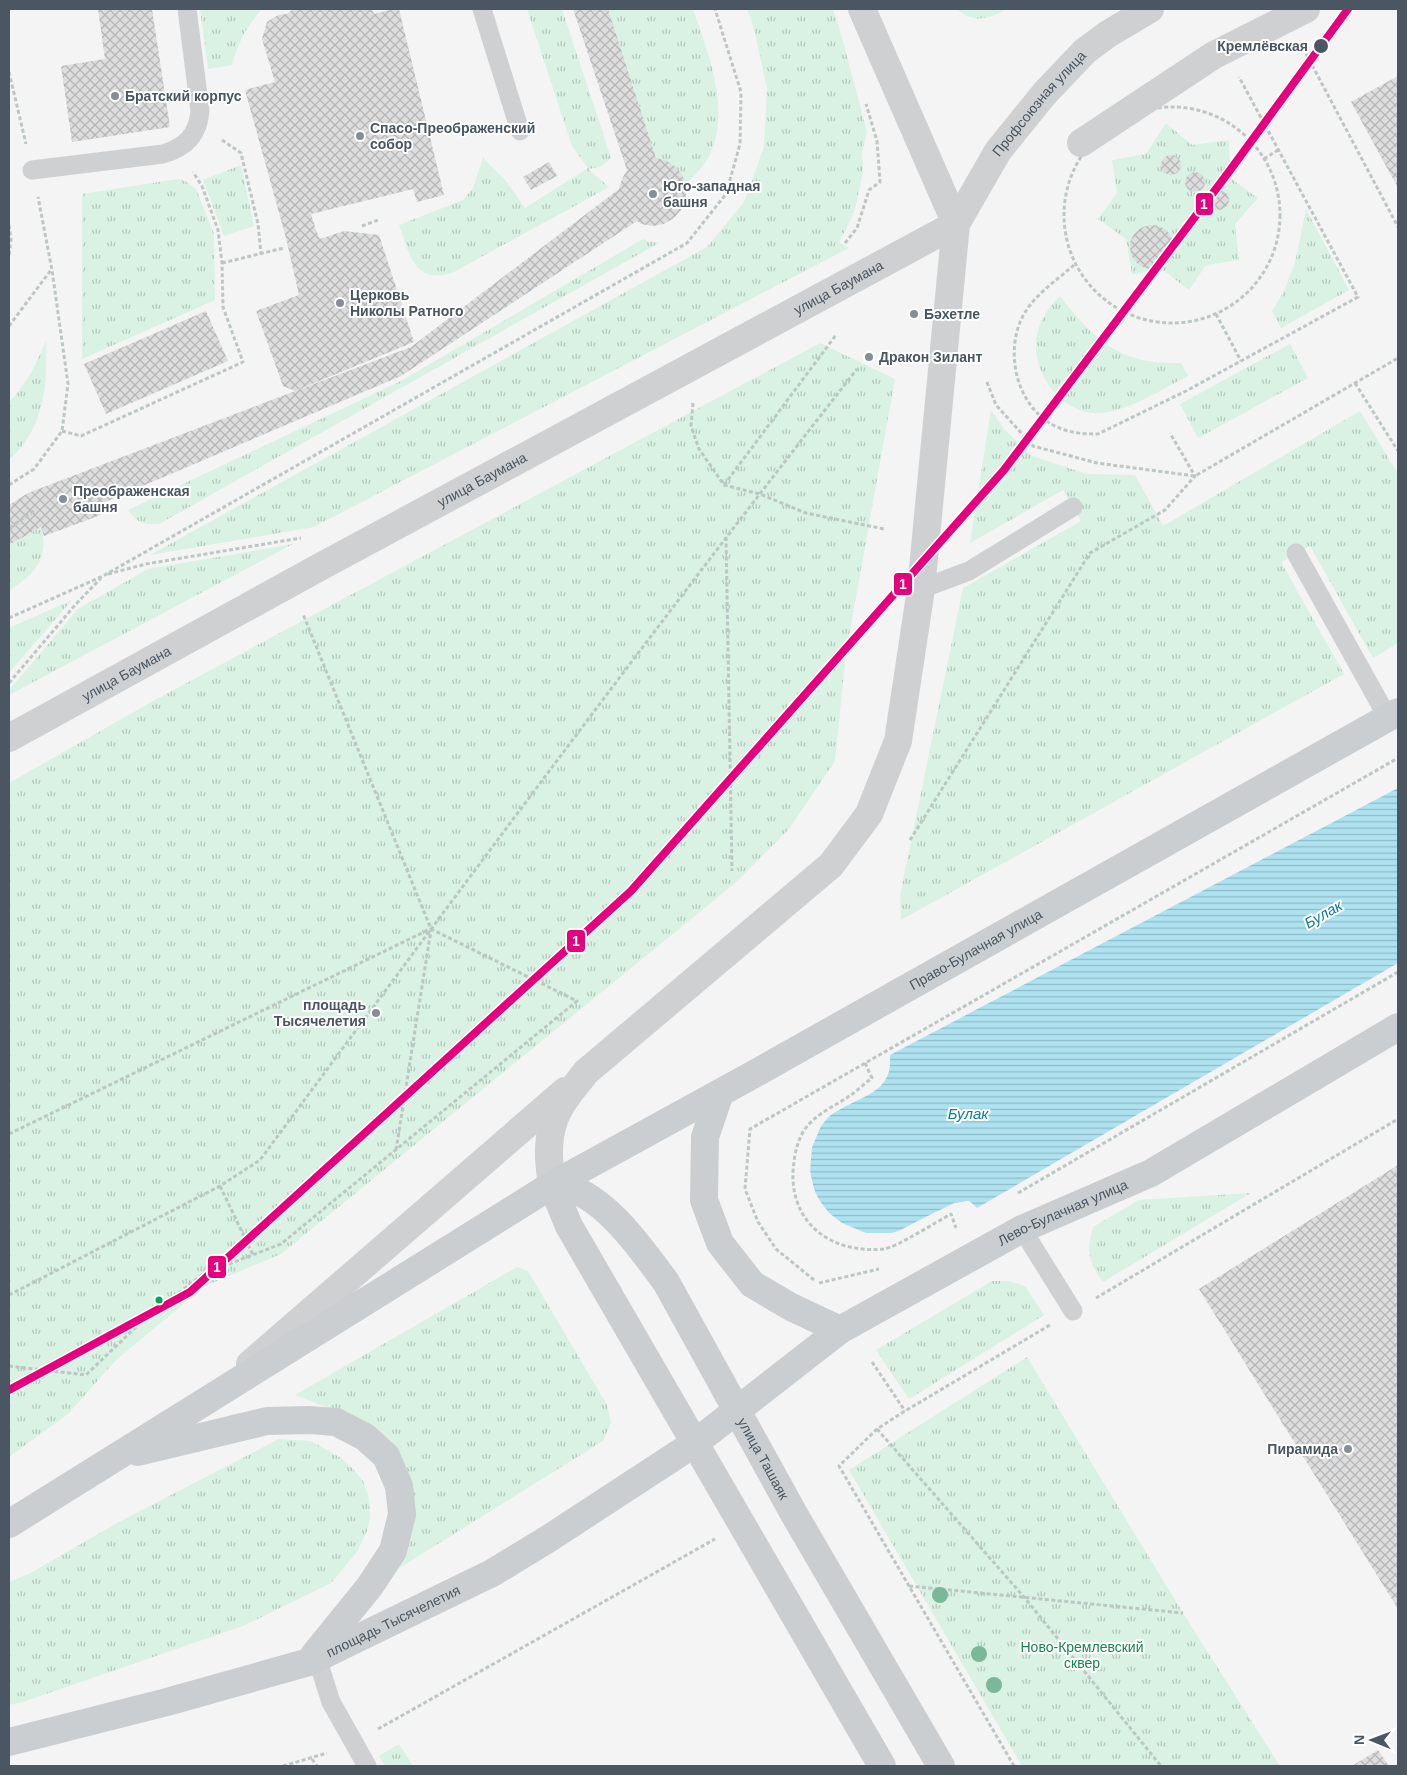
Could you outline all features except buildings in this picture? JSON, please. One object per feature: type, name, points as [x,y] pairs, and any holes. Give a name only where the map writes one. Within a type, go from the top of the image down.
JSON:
[{"type":"main road","name":"Право-Булачная улица","points":[[552,1185],[720,1093],[1393,715]]},
{"type":"main road","name":"Лево-Булачная улица","points":[[736,1411],[840,1330],[1022,1229],[1151,1173],[1398,1027]]},
{"type":"main road","points":[[720,1093],[705,1137],[704,1200],[720,1243],[752,1284],[791,1307],[840,1330]]},
{"type":"main road","points":[[9,1524],[219,1391],[552,1185],[569,1226],[882,1766]]},
{"type":"main road","name":"улица Ташаяк","points":[[552,1185],[574,1190],[594,1202],[616,1220],[640,1247],[666,1282],[794,1514],[941,1766]]},
{"type":"main road","name":"площадь Тысячелетия","points":[[9,1742],[166,1702],[313,1660],[492,1573],[548,1539],[694,1443],[736,1411]]},
{"type":"main road","points":[[116,1457],[267,1421],[309,1420],[336,1422],[364,1437],[386,1456],[399,1486],[402,1514],[393,1551],[370,1586],[313,1660]]},
{"type":"street","points":[[219,1391],[586,1072],[831,865],[869,814],[898,741],[921,588],[956,224],[862,9]]},
{"type":"street","name":"Профсоюзная улица","points":[[956,224],[998,151],[1045,93],[1085,51],[1108,34],[1150,9]]},
{"type":"street","points":[[1081,143],[1214,55],[1297,14]]},
{"type":"street","name":"улица Баумана","points":[[9,738],[336,558],[956,224]]},
{"type":"street","points":[[552,1185],[548,1164],[550,1136],[558,1109],[586,1072]]},
{"type":"lane","points":[[32,170],[162,154],[179,148],[192,136],[197,127],[200,110],[187,9]]},
{"type":"lane","points":[[482,9],[520,131]]},
{"type":"lane","points":[[921,588],[969,571],[1073,507]]},
{"type":"lane","points":[[1296,553],[1393,715]]},
{"type":"lane","points":[[1022,1229],[1073,1311]]},
{"type":"lane","points":[[313,1660],[331,1702],[367,1766]]},
{"type":"path","points":[[9,618],[103,576],[687,243],[726,194],[740,144],[741,92],[716,9]]},
{"type":"path","points":[[1297,14],[1398,226]]},
{"type":"path","points":[[1074,265],[1045,289],[1031,304],[1021,320],[1015,341],[1014,362],[1018,382],[1037,412],[1052,424],[1083,434],[1098,434],[1186,391],[1358,297],[1225,50]]},
{"type":"path","points":[[9,72],[32,170],[52,270],[68,384],[62,431],[34,470],[9,485]]},
{"type":"path","points":[[845,243],[857,228],[869,190],[880,182],[877,140],[865,103]]},
{"type":"path","points":[[1166,106],[1201,110],[1234,126],[1260,151],[1264,159],[1276,183],[1281,219],[1273,254],[1256,285],[1228,309],[1195,322],[1159,324],[1125,314],[1095,294],[1074,265],[1064,230],[1064,194],[1077,161],[1100,133],[1131,114],[1166,106]]},
{"type":"path","points":[[217,137],[241,153],[258,224],[261,254]]},
{"type":"path","points":[[1264,159],[1278,150]]},
{"type":"path","points":[[62,431],[81,436],[243,362],[222,307],[222,263],[218,230],[202,186]]},
{"type":"path","points":[[362,226],[378,220]]},
{"type":"path","points":[[9,226],[11,239],[9,256]]},
{"type":"path","points":[[222,263],[284,248]]},
{"type":"path","points":[[9,326],[52,270]]},
{"type":"path","points":[[1216,314],[1240,361]]},
{"type":"path","points":[[724,484],[836,335]]},
{"type":"path","points":[[910,840],[1090,553],[1165,510],[1195,476],[1398,358]]},
{"type":"path","points":[[9,1296],[220,1186],[260,1160],[726,536],[856,369]]},
{"type":"path","points":[[987,382],[996,404],[1033,446],[1097,463],[1195,476]]},
{"type":"path","points":[[1355,383],[1398,452]]},
{"type":"path","points":[[693,399],[691,426],[699,450],[724,484],[760,494],[806,512],[884,529]]},
{"type":"path","points":[[1170,433],[1195,476]]},
{"type":"path","points":[[9,528],[34,510]]},
{"type":"path","points":[[726,536],[732,871]]},
{"type":"path","points":[[9,683],[76,604],[103,576],[146,564],[301,538]]},
{"type":"path","points":[[301,608],[431,929],[396,1150]]},
{"type":"path","points":[[885,1268],[820,1284],[776,1249],[758,1222],[745,1189],[750,1129],[1398,758]]},
{"type":"path","points":[[9,1134],[431,929]]},
{"type":"path","points":[[9,1366],[86,1375],[137,1326],[203,1274],[281,1244],[577,1001],[431,929]]},
{"type":"path","points":[[1016,1194],[1398,972]]},
{"type":"path","points":[[865,1063],[872,1078],[815,1118],[804,1131],[794,1154],[793,1182],[797,1205],[810,1226],[827,1238],[854,1250],[886,1249],[951,1214],[956,1229]]},
{"type":"path","points":[[1014,1766],[839,1466],[877,1429],[905,1411],[1398,1119]]},
{"type":"path","points":[[220,1186],[252,1255]]},
{"type":"path","points":[[948,1233],[965,1224]]},
{"type":"path","points":[[872,1362],[905,1411]]},
{"type":"path","points":[[877,1429],[1024,1597],[1161,1766]]},
{"type":"path","points":[[282,1766],[312,1758],[354,1743],[716,1539]]},
{"type":"path","points":[[909,1586],[1183,1613]]},
{"type":"path","points":[[312,1758],[317,1766]]},
{"type":"green space","points":[[200,9],[262,9],[244,35],[232,65],[208,69]]},
{"type":"green space","points":[[527,9],[562,9],[611,158],[600,167],[588,169],[609,187],[454,272],[430,275],[422,271],[411,257],[399,225],[463,200],[473,188],[483,158],[506,181],[525,208],[588,168],[572,146]]},
{"type":"green space","points":[[608,9],[693,9],[714,77],[718,101],[718,124],[713,146],[703,166],[685,184],[681,174],[675,167],[656,158]]},
{"type":"green space","points":[[747,9],[833,9],[867,132],[862,152],[863,172],[856,205],[839,242],[849,248],[314,527],[150,555],[707,247],[744,202],[764,147],[767,88],[754,29]]},
{"type":"green space","points":[[957,9],[1008,9],[988,17],[976,18],[970,17]]},
{"type":"green space","points":[[1166,123],[1192,145],[1229,140],[1230,178],[1258,198],[1235,224],[1239,260],[1206,265],[1189,290],[1163,270],[1132,274],[1126,239],[1098,219],[1117,193],[1112,160],[1146,154]]},
{"type":"green space","points":[[241,165],[254,226],[224,236],[203,180]]},
{"type":"green space","points":[[178,179],[185,181],[196,189],[214,234],[215,300],[82,359],[82,194]]},
{"type":"green space","points":[[1306,209],[1349,290],[1281,328],[1272,311],[1284,291],[1295,263]]},
{"type":"green space","points":[[643,239],[659,243],[159,524],[141,522],[128,510],[401,381]]},
{"type":"green space","points":[[1060,296],[1085,326],[1111,347],[1126,355],[1142,360],[1160,363],[1181,363],[1188,376],[1132,405],[1120,409],[1097,413],[1083,411],[1071,406],[1059,398],[1050,387],[1038,362],[1036,348],[1040,324]]},
{"type":"green space","points":[[46,341],[46,374],[37,420],[21,448],[9,460],[9,402],[26,381]]},
{"type":"green space","points":[[820,343],[895,379],[846,653],[835,761],[789,829],[734,884],[281,1254],[205,1286],[116,1360],[68,1414],[9,1457],[9,783],[155,700]]},
{"type":"green space","points":[[1290,344],[1308,378],[1198,438],[1180,404]]},
{"type":"green space","points":[[991,410],[1004,429],[1032,456],[1087,474],[1135,475],[1163,526],[1360,411],[1398,474],[1398,643],[1373,658],[1310,546],[1281,562],[1344,674],[901,920],[900,895],[963,588],[1081,521],[1063,490],[970,543]]},
{"type":"green space","points":[[41,527],[43,548],[38,565],[26,578],[9,591],[9,545]]},
{"type":"green space","points":[[293,544],[9,695],[9,690],[78,609],[148,569]]},
{"type":"green space","points":[[72,600],[9,673],[9,628]]},
{"type":"green space","points":[[1251,1193],[1103,1282],[1091,1262],[1089,1250],[1093,1227],[1139,1200]]},
{"type":"green space","points":[[517,1267],[528,1271],[607,1405],[611,1422],[603,1441],[396,1570],[408,1514],[362,1421],[295,1395]]},
{"type":"green space","points":[[992,1281],[1009,1281],[1025,1286],[1044,1315],[909,1399],[876,1350]]},
{"type":"green space","name":"Ново-Кремлевский сквер","points":[[1027,1357],[1183,1613],[1280,1766],[1022,1766],[849,1470]]},
{"type":"green space","points":[[279,1439],[311,1441],[341,1458],[363,1481],[369,1498],[370,1517],[367,1531],[357,1552],[331,1583],[243,1626],[23,1702],[9,1705],[9,1582],[29,1574],[117,1523]]},
{"type":"green space","points":[[399,1744],[413,1766],[385,1766],[379,1756]]},
{"type":"water","name":"Булак","points":[[1398,788],[1398,963],[977,1208],[969,1201],[961,1202],[940,1210],[897,1232],[871,1234],[848,1227],[834,1217],[823,1205],[815,1192],[810,1160],[813,1144],[820,1127],[827,1118],[868,1095],[885,1081],[889,1071],[890,1055]]},
{"type":"pier","points":[[888,1053],[890,1055],[889,1071],[880,1087],[830,1115],[821,1126],[812,1147],[810,1172],[815,1193],[826,1211],[842,1223],[866,1233],[895,1233],[954,1203],[969,1201],[979,1210],[976,1210],[968,1203],[955,1206],[895,1235],[866,1236],[840,1225],[825,1213],[813,1195],[808,1172],[809,1147],[818,1125],[829,1113],[878,1086],[887,1071]]},
{"type":"transit line","name":"1","points":[[9,1390],[190,1292],[631,891],[1004,470],[1228,173],[1348,9]]},
{"type":"place","name":"Кремлёвская","points":[[1321,46]]},
{"type":"place","name":"Братский корпус","points":[[115,96]]},
{"type":"place","name":"Спасо-Преображенский собор","points":[[360,136]]},
{"type":"place","name":"Юго-западная башня","points":[[653,194]]},
{"type":"place","name":"Церковь Николы Ратного","points":[[340,303]]},
{"type":"place","name":"Бәхетле","points":[[914,314]]},
{"type":"place","name":"Дракон Зилант","points":[[869,357]]},
{"type":"place","name":"Преображенская башня","points":[[63,499]]},
{"type":"place","name":"площадь Тысячелетия","points":[[376,1013]]},
{"type":"place","name":"Пирамида","points":[[1348,1449]]}]
